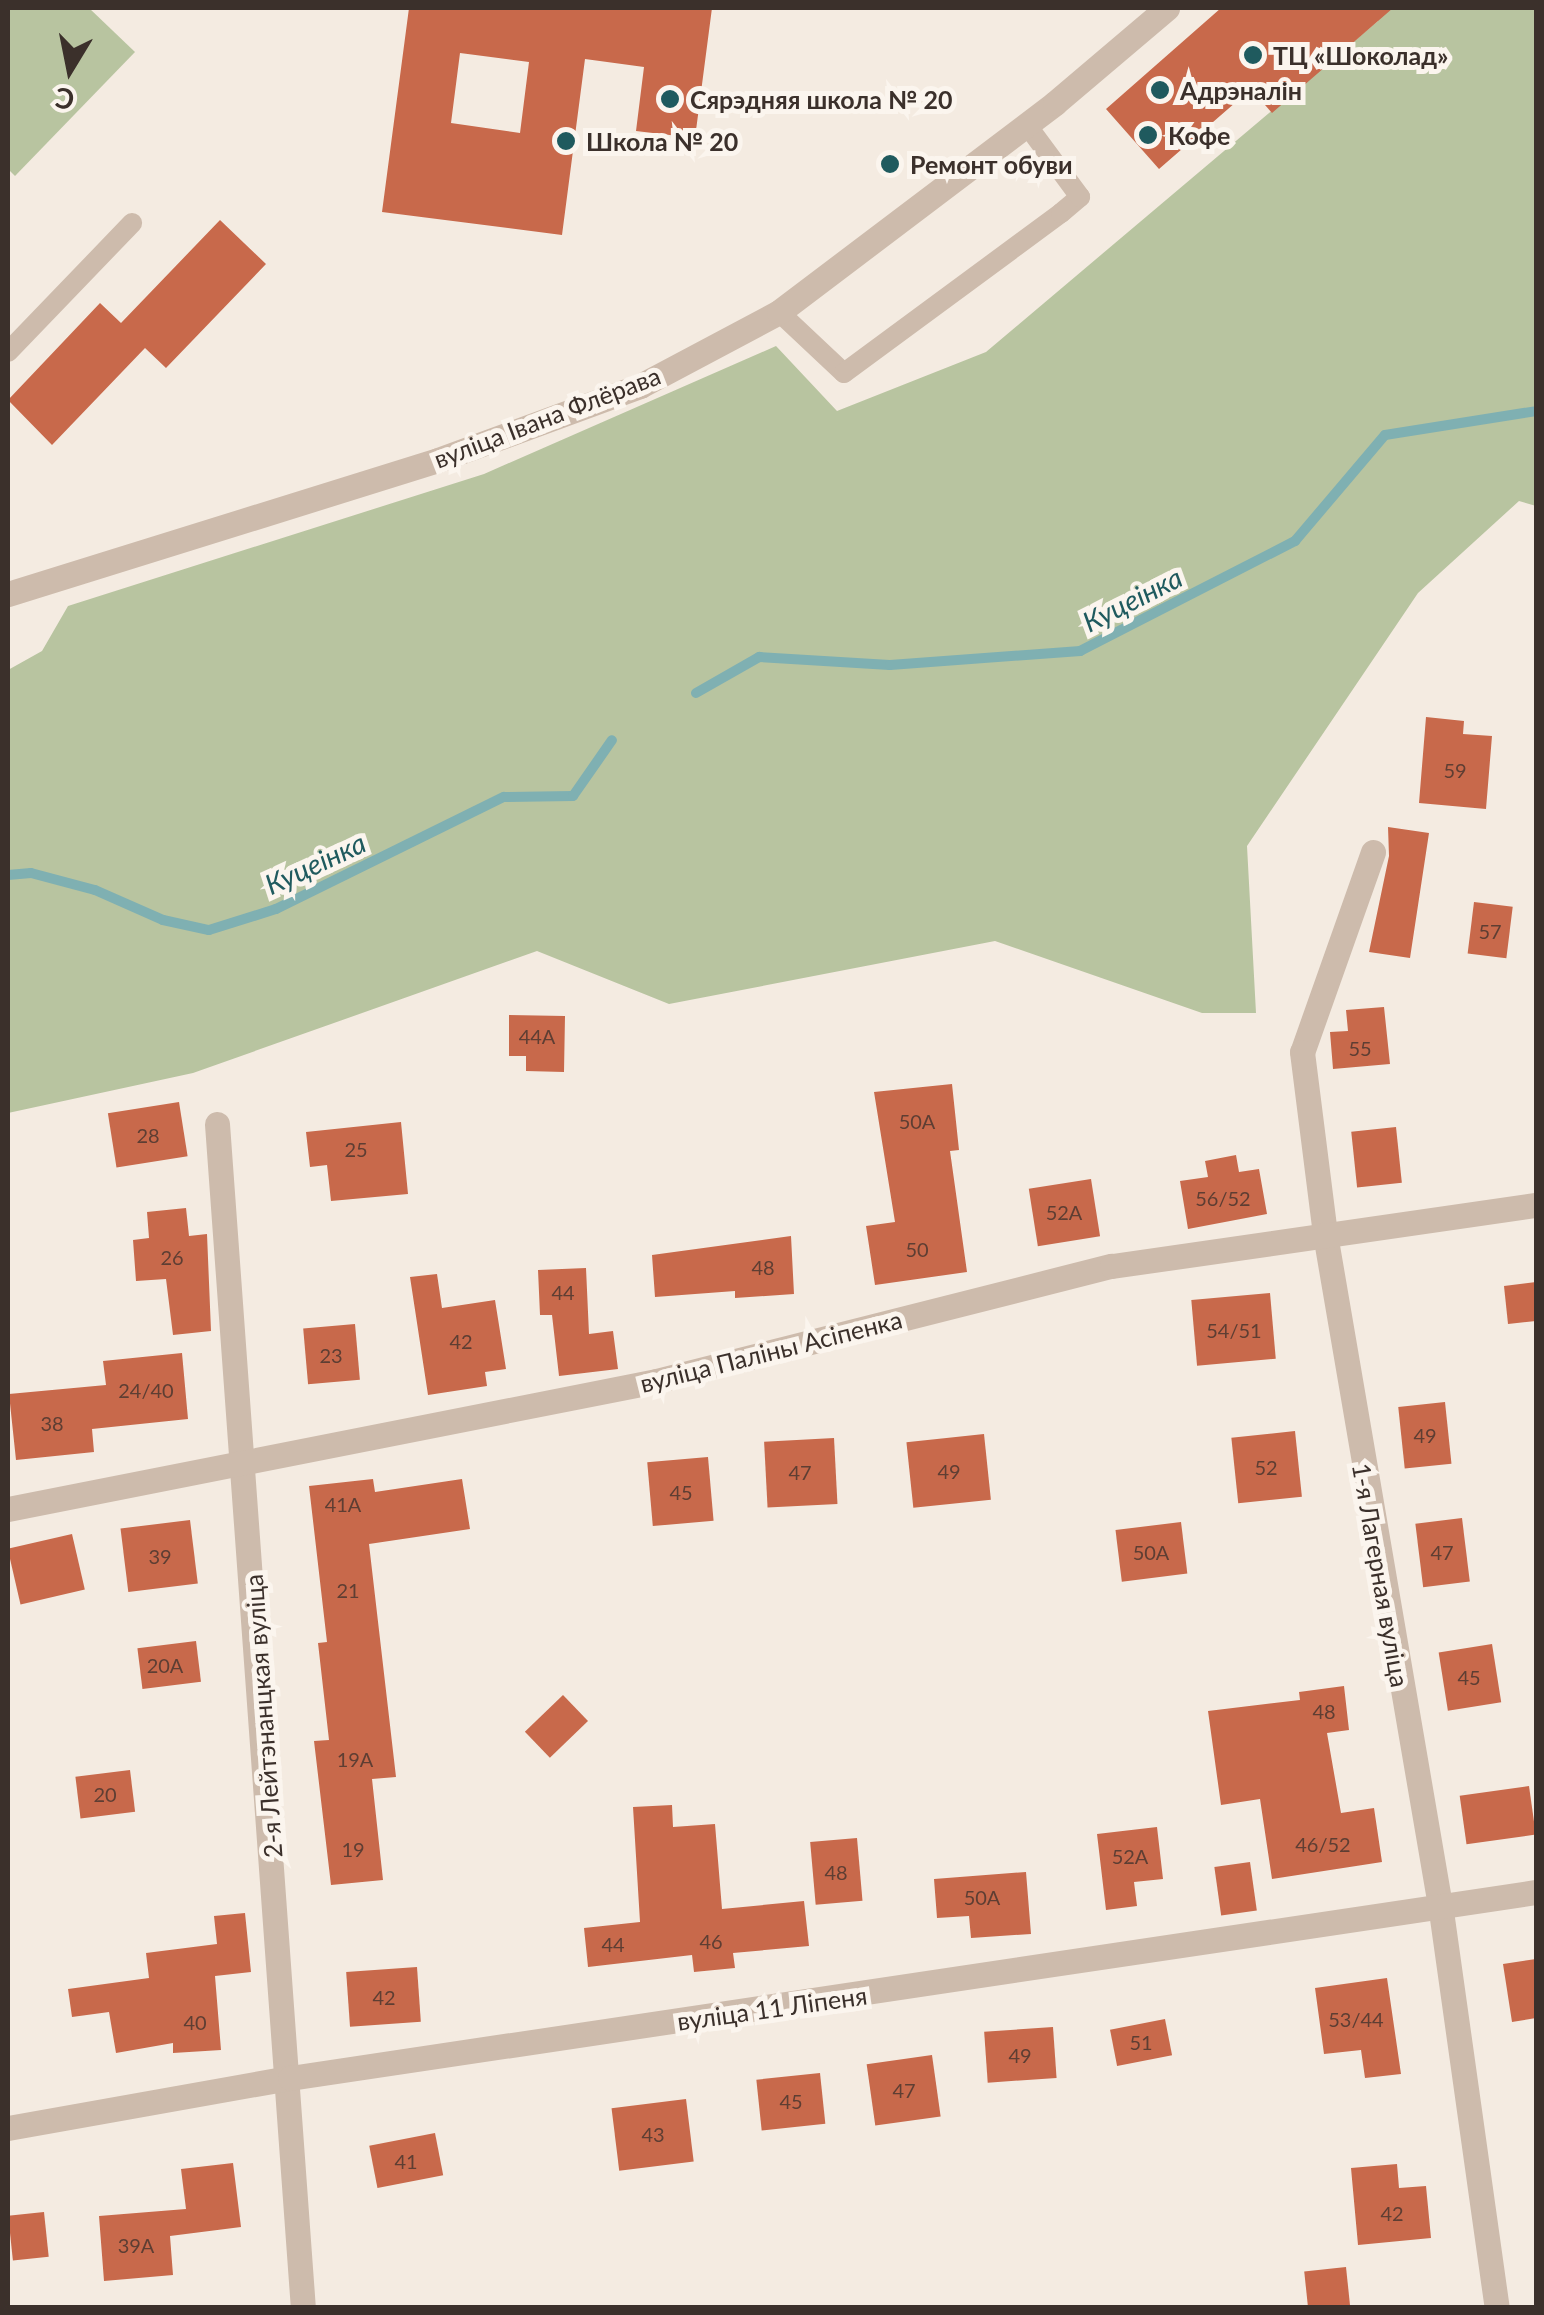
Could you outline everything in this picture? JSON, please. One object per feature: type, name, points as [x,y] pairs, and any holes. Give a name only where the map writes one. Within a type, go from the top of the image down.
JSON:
[{"type":"street","name":"вуліца Івана Флёрава","points":[[8,594],[438,460],[640,386],[778,312],[1027,125],[1167,8]]},
{"type":"street","name":"1-я Лагерная вуліца","points":[[1373,852],[1302,1052],[1324,1234],[1440,1911],[1497,2308]]},
{"type":"street","name":"2-я Лейтэнанцкая вуліца","points":[[216,1124],[290,2078],[303,2308]]},
{"type":"street","name":"вуліца Паліны Асіпенка","points":[[8,1509],[656,1380],[1112,1266],[1536,1204]]},
{"type":"street","name":"вуліца 11 Ліпеня","points":[[8,2128],[290,2078],[1440,1911],[1536,1892]]},
{"type":"lane","points":[[778,312],[844,373],[1061,213],[1080,197],[1027,125]]},
{"type":"lane","points":[[8,352],[132,222]]},
{"type":"green space","points":[[8,8],[89,8],[135,52],[15,176],[8,169]]},
{"type":"green space","points":[[1367,8],[1536,8],[1536,506],[1519,501],[1418,593],[1247,846],[1256,1013],[1202,1013],[995,941],[669,1004],[537,951],[193,1073],[8,1113],[8,670],[42,651],[68,606],[484,474],[776,346],[837,411],[986,352],[1378,21]]},
{"type":"building","name":"Сярэдняя школа № 20","points":[[409,8],[712,8],[695,138],[636,131],[644,67],[585,59],[562,235],[382,212]],"holes":[[[460,53],[529,62],[520,133],[451,123]]]},
{"type":"building","name":"ТЦ «Шоколад»","points":[[1221,8],[1393,8],[1272,113],[1251,89],[1159,169],[1106,109]]},
{"type":"building","points":[[220,220],[266,264],[166,368],[145,348],[52,445],[8,400],[100,303],[121,323]]},
{"type":"building","points":[[1426,717],[1464,721],[1463,734],[1492,736],[1486,809],[1419,803]]},
{"type":"building","points":[[1388,827],[1429,833],[1410,958],[1369,952],[1389,856]]},
{"type":"building","points":[[1474,902],[1513,907],[1506,958],[1468,954]]},
{"type":"building","points":[[1384,1007],[1390,1064],[1333,1069],[1330,1032],[1348,1031],[1346,1010]]},
{"type":"building","points":[[509,1015],[565,1016],[564,1072],[526,1071],[526,1056],[509,1056]]},
{"type":"building","points":[[952,1084],[959,1150],[950,1151],[967,1272],[875,1285],[866,1226],[895,1222],[874,1092]]},
{"type":"building","points":[[179,1102],[188,1156],[116,1168],[108,1113]]},
{"type":"building","points":[[401,1122],[408,1194],[331,1201],[327,1165],[310,1167],[306,1132]]},
{"type":"building","points":[[1396,1127],[1402,1183],[1357,1187],[1351,1132]]},
{"type":"building","points":[[1236,1155],[1239,1172],[1259,1169],[1267,1214],[1188,1229],[1180,1181],[1208,1177],[1205,1161]]},
{"type":"building","points":[[1091,1179],[1100,1236],[1038,1246],[1029,1189]]},
{"type":"building","points":[[186,1208],[189,1236],[207,1234],[211,1331],[173,1335],[166,1279],[136,1281],[133,1240],[149,1238],[147,1212]]},
{"type":"building","points":[[791,1236],[794,1294],[735,1298],[735,1291],[655,1297],[652,1255]]},
{"type":"building","points":[[586,1268],[589,1334],[613,1331],[618,1369],[559,1376],[552,1315],[540,1315],[538,1270]]},
{"type":"building","points":[[437,1274],[442,1308],[495,1300],[506,1369],[485,1372],[487,1386],[428,1395],[410,1277]]},
{"type":"building","points":[[1536,1282],[1536,1321],[1508,1324],[1504,1286]]},
{"type":"building","points":[[1270,1293],[1276,1359],[1197,1366],[1191,1300]]},
{"type":"building","points":[[355,1324],[360,1380],[308,1384],[303,1329]]},
{"type":"building","points":[[182,1353],[188,1419],[92,1429],[94,1452],[16,1460],[9,1394],[106,1385],[103,1361]]},
{"type":"building","points":[[1445,1402],[1451,1464],[1405,1469],[1398,1407]]},
{"type":"building","points":[[1295,1431],[1302,1497],[1238,1503],[1231,1438]]},
{"type":"building","points":[[984,1434],[991,1500],[913,1508],[906,1442]]},
{"type":"building","points":[[834,1438],[837,1504],[768,1508],[764,1442]]},
{"type":"building","points":[[708,1457],[714,1521],[653,1526],[647,1462]]},
{"type":"building","points":[[373,1479],[375,1492],[462,1479],[470,1529],[369,1544],[396,1777],[372,1779],[383,1880],[331,1885],[314,1741],[329,1740],[318,1643],[327,1642],[309,1486]]},
{"type":"building","points":[[1462,1518],[1470,1582],[1423,1587],[1415,1524]]},
{"type":"building","points":[[190,1520],[198,1584],[128,1592],[121,1529]]},
{"type":"building","points":[[1181,1522],[1187,1574],[1122,1582],[1115,1530]]},
{"type":"building","points":[[72,1534],[85,1590],[21,1604],[8,1549]]},
{"type":"building","points":[[196,1641],[201,1682],[142,1689],[137,1648]]},
{"type":"building","points":[[1492,1644],[1501,1702],[1448,1711],[1439,1652]]},
{"type":"building","points":[[1344,1686],[1349,1730],[1327,1733],[1341,1813],[1374,1808],[1382,1862],[1272,1879],[1260,1799],[1221,1805],[1208,1711],[1300,1700],[1299,1692]]},
{"type":"building","points":[[563,1695],[588,1721],[550,1758],[525,1732]]},
{"type":"building","points":[[130,1770],[135,1812],[81,1818],[75,1777]]},
{"type":"building","points":[[1529,1786],[1536,1835],[1467,1844],[1460,1796]]},
{"type":"building","points":[[672,1805],[673,1827],[715,1824],[722,1909],[804,1901],[809,1946],[733,1953],[735,1968],[694,1972],[692,1955],[588,1967],[584,1928],[640,1922],[633,1807]]},
{"type":"building","points":[[1157,1827],[1163,1879],[1134,1882],[1137,1906],[1106,1910],[1097,1834]]},
{"type":"building","points":[[857,1838],[862,1901],[816,1905],[810,1842]]},
{"type":"building","points":[[1250,1862],[1257,1911],[1221,1916],[1214,1867]]},
{"type":"building","points":[[1026,1872],[1031,1934],[971,1938],[969,1916],[937,1918],[934,1879]]},
{"type":"building","points":[[245,1913],[251,1972],[215,1976],[221,2050],[173,2053],[173,2043],[116,2053],[109,2012],[72,2017],[68,1989],[149,1978],[146,1953],[217,1944],[214,1916]]},
{"type":"building","points":[[1536,1959],[1536,2018],[1512,2022],[1503,1964]]},
{"type":"building","points":[[417,1967],[421,2022],[350,2027],[346,1972]]},
{"type":"building","points":[[1387,1978],[1401,2074],[1365,2078],[1361,2050],[1324,2054],[1315,1988]]},
{"type":"building","points":[[1165,2019],[1172,2055],[1117,2066],[1110,2030]]},
{"type":"building","points":[[1053,2027],[1057,2078],[988,2083],[984,2032]]},
{"type":"building","points":[[932,2055],[941,2116],[875,2126],[867,2064]]},
{"type":"building","points":[[820,2073],[825,2124],[762,2130],[756,2080]]},
{"type":"building","points":[[686,2099],[694,2162],[619,2171],[612,2108]]},
{"type":"building","points":[[435,2133],[443,2175],[377,2188],[369,2146]]},
{"type":"building","points":[[233,2163],[241,2227],[170,2236],[173,2275],[104,2281],[99,2216],[186,2209],[181,2169]]},
{"type":"building","points":[[1397,2164],[1399,2188],[1426,2186],[1431,2238],[1358,2245],[1351,2168]]},
{"type":"building","points":[[44,2212],[49,2257],[13,2261],[8,2216]]},
{"type":"building","points":[[1346,2267],[1350,2308],[1308,2308],[1304,2271]]},
{"type":"waterway","name":"Куцеінка","points":[[696,693],[759,657],[890,665],[1080,651],[1295,541],[1385,435],[1536,411]]},
{"type":"waterway","name":"Куцеінка","points":[[8,875],[31,873],[95,890],[163,920],[209,930],[276,909],[504,797],[573,796],[612,740]]},
{"type":"place","name":"ТЦ «Шоколад»","points":[[1253,55]]},
{"type":"place","name":"Адрэналін","points":[[1160,90]]},
{"type":"place","name":"Сярэдняя школа № 20","points":[[670,99]]},
{"type":"place","name":"Кофе","points":[[1148,135]]},
{"type":"place","name":"Школа № 20","points":[[566,141]]},
{"type":"place","name":"Ремонт обуви","points":[[890,164]]}]
